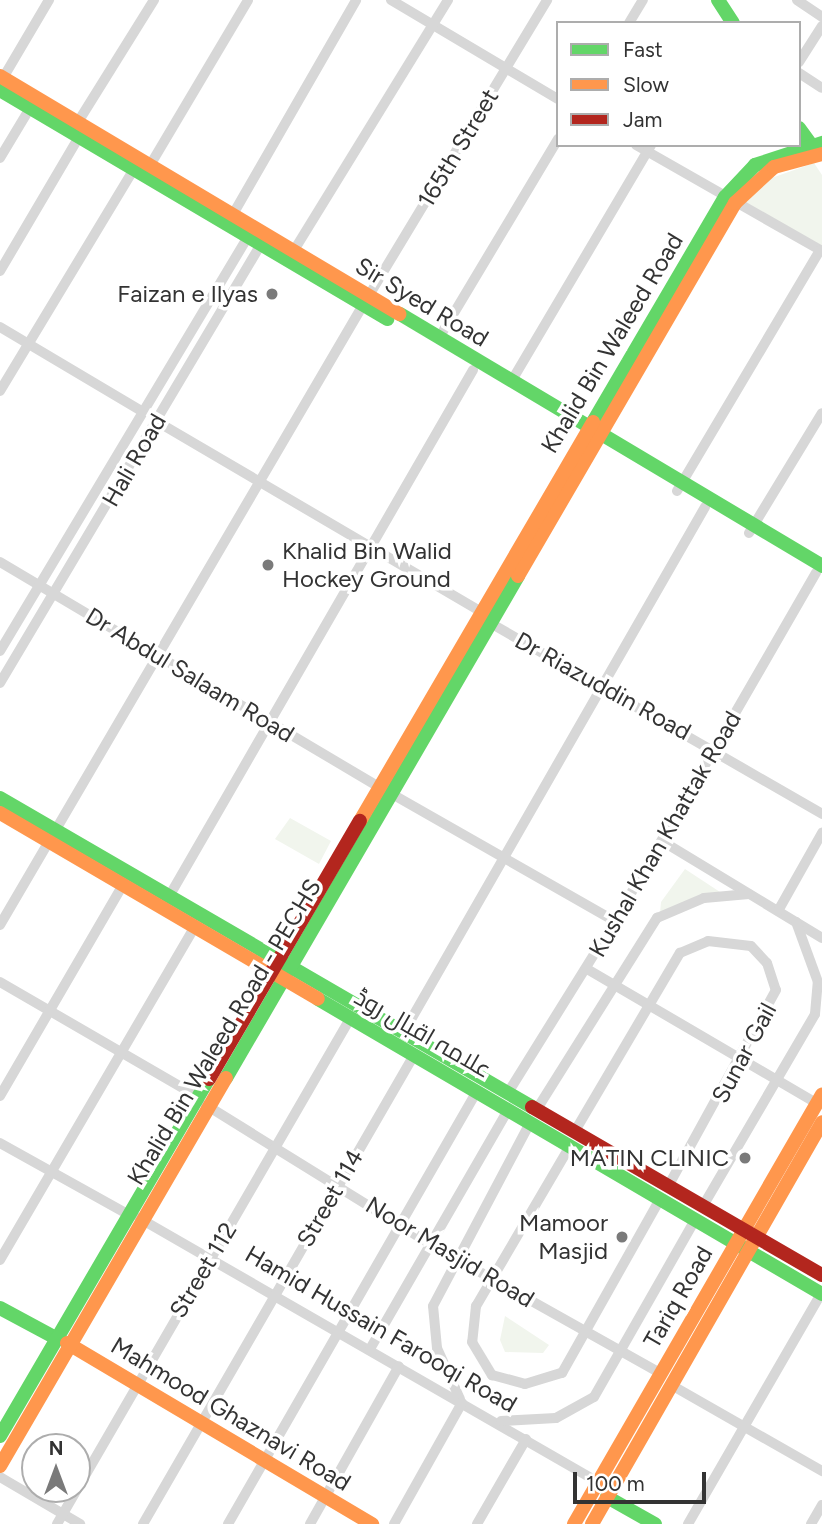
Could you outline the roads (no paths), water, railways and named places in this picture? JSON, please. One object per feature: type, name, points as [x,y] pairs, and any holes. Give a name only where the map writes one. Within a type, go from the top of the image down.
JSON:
[{"type":"main road","points":[[718,0],[729,21]]},
{"type":"main road","name":"Sir Syed Road","points":[[6,86],[30,108],[79,137],[149,167],[232,216],[257,236],[293,252],[366,301]]},
{"type":"main road","name":"Sir Syed Road","points":[[6,86],[78,122],[134,169],[257,236],[388,314],[473,370],[512,382],[591,439]]},
{"type":"main road","points":[[801,130],[820,151]]},
{"type":"main road","name":"Khalid Bin Waleed Road","points":[[492,624],[591,439],[730,200],[755,165],[820,151]]},
{"type":"main road","name":"Sir Syed Road","points":[[388,314],[439,338],[591,439],[680,487],[820,572]]},
{"type":"main road","name":"Khalid Bin Waleed Road","points":[[480,611],[591,439]]},
{"type":"main road","name":"Sir Syed Road","points":[[680,487],[705,507],[752,529]]},
{"type":"main road","name":"Khalid Bin Waleed Road - PECHS","points":[[0,1436],[280,976],[386,791],[480,611]]},
{"type":"main road","name":"Khalid Bin Waleed Road - PECHS","points":[[386,791],[492,624]]},
{"type":"main road","name":"علامہ اقبال روڈ","points":[[0,798],[122,886],[166,902],[195,926],[822,1293]]},
{"type":"main road","name":"علامہ اقبال روڈ","points":[[0,813],[53,838],[166,902],[288,962],[822,1275]]},
{"type":"main road","name":"Tariq Road","points":[[574,1524],[819,1098]]},
{"type":"main road","name":"Tariq Road","points":[[592,1524],[822,1122]]},
{"type":"main road","name":"Mahmood Ghaznavi Road","points":[[0,1308],[137,1381],[372,1524]]},
{"type":"main road","name":"Khalid Bin Waleed Road - PECHS","points":[[0,1466],[60,1340]]},
{"type":"main road","points":[[607,1497],[655,1524]]},
{"type":"street","points":[[6,86],[49,0]]},
{"type":"street","points":[[78,122],[154,0]]},
{"type":"street","points":[[149,167],[248,0]]},
{"type":"street","points":[[232,216],[356,0]]},
{"type":"street","points":[[391,0],[556,98]]},
{"type":"street","points":[[293,252],[448,0]]},
{"type":"street","name":"165th Street","points":[[0,925],[366,301],[547,0]]},
{"type":"street","points":[[630,21],[643,0]]},
{"type":"street","points":[[797,0],[822,17]]},
{"type":"street","points":[[801,59],[820,34]]},
{"type":"street","points":[[801,74],[822,88]]},
{"type":"street","points":[[0,158],[30,108]]},
{"type":"street","points":[[0,271],[79,137]]},
{"type":"street","points":[[439,338],[556,142]]},
{"type":"street","points":[[512,382],[649,149],[730,200],[821,251],[680,487]]},
{"type":"street","points":[[0,391],[134,169]]},
{"type":"street","name":"Hali Road","points":[[0,651],[142,414],[257,236]]},
{"type":"street","name":"Hali Road","points":[[0,683],[156,422],[257,236]]},
{"type":"street","points":[[0,327],[260,484],[480,611]]},
{"type":"street","points":[[166,902],[473,370]]},
{"type":"street","points":[[752,529],[822,413]]},
{"type":"street","points":[[142,414],[156,422]]},
{"type":"street","points":[[405,1030],[500,855],[705,507]]},
{"type":"street","name":"Dr Abdul Salaam Road","points":[[0,562],[386,791],[615,921]]},
{"type":"street","name":"Kushal Khan Khattak Road","points":[[509,1091],[587,969],[820,572]]},
{"type":"street","name":"Dr Riazuddin Road","points":[[492,624],[714,749],[822,814]]},
{"type":"street","points":[[778,911],[822,834]]},
{"type":"street","points":[[663,841],[822,939]]},
{"type":"street","points":[[0,1096],[122,886]]},
{"type":"street","points":[[537,1109],[657,918],[704,898],[749,894]]},
{"type":"street","points":[[703,1206],[780,1082],[818,1001],[796,922]]},
{"type":"street","points":[[0,1260],[195,926]]},
{"type":"street","name":"Sunar Gail","points":[[575,1130],[680,953],[693,945],[724,939],[751,946],[767,963],[776,990],[742,1060],[669,1185]]},
{"type":"street","points":[[587,969],[780,1082],[819,1098]]},
{"type":"street","name":"Noor Masjid Road","points":[[0,982],[202,1101],[273,1149],[399,1222],[430,1244],[660,1373]]},
{"type":"street","name":"Street 112","points":[[57,1524],[137,1381],[351,1017]]},
{"type":"street","name":"Street 114","points":[[143,1524],[200,1418],[414,1055]]},
{"type":"street","points":[[228,1524],[399,1222],[477,1091]]},
{"type":"street","points":[[370,1349],[508,1110]]},
{"type":"street","points":[[394,1524],[462,1403],[444,1373],[433,1321],[455,1258],[530,1123]]},
{"type":"street","name":"Hamid Hussain Farooqi Road","points":[[0,1143],[339,1330],[598,1482]]},
{"type":"street","points":[[570,1146],[489,1277],[472,1328],[476,1353],[492,1375],[512,1384],[551,1379],[569,1363],[660,1199]]},
{"type":"street","points":[[488,1417],[533,1422],[577,1411],[594,1397],[622,1353],[695,1220]]},
{"type":"street","points":[[688,1524],[822,1293]]},
{"type":"street","points":[[310,1524],[399,1366]]},
{"type":"street","points":[[673,1386],[822,1471]]},
{"type":"street","points":[[477,1524],[526,1439]]},
{"type":"street","points":[[0,1477],[80,1524]]},
{"type":"street","points":[[811,1524],[822,1505]]},
{"type":"place","name":"Faizan e Ilyas","points":[[272,294]]},
{"type":"place","name":"Khalid Bin Walid Hockey Ground","points":[[268,565]]},
{"type":"place","name":"MATIN CLINIC","points":[[745,1158]]},
{"type":"place","name":"Mamoor Masjid","points":[[622,1237]]}]
